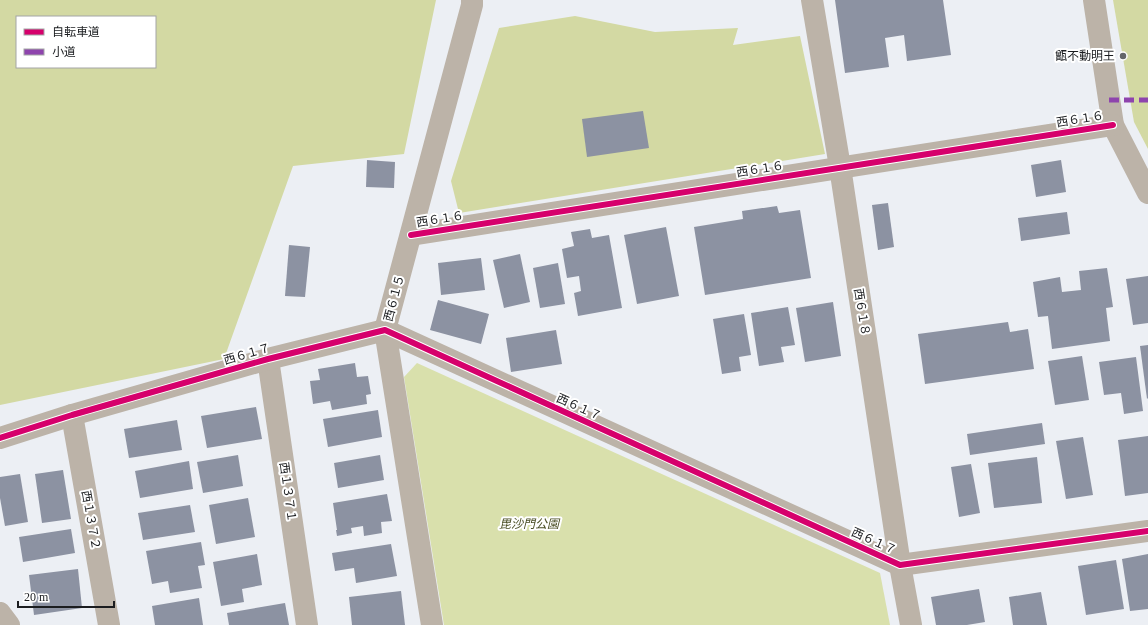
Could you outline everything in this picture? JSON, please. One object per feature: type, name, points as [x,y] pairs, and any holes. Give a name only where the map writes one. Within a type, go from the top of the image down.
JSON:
[{"type":"street","name":"西６１５","points":[[432,625],[385,330],[472,5],[472,0]]},
{"type":"street","name":"西６１８","points":[[812,0],[840,167],[900,565],[911,625]]},
{"type":"street","points":[[1094,0],[1113,125],[1148,193]]},
{"type":"street","name":"西６１６","points":[[411,235],[1113,125]]},
{"type":"street","name":"西６１７","points":[[0,438],[72,415],[268,359],[385,330],[900,565],[1148,531]]},
{"type":"street","name":"西１３７１","points":[[268,359],[307,625]]},
{"type":"street","name":"西１３７２","points":[[72,415],[109,625]]},
{"type":"street","points":[[0,613],[10,625]]},
{"type":"green space","points":[[0,0],[436,0],[404,154],[293,166],[224,359],[0,405]]},
{"type":"green space","points":[[1113,0],[1148,0],[1148,149],[1134,122]]},
{"type":"green space","points":[[575,16],[655,32],[738,28],[733,45],[800,36],[825,154],[459,213],[451,181],[499,28]]},
{"type":"green space","name":"毘沙門公園","points":[[417,363],[880,573],[890,625],[444,625],[404,377]]},
{"type":"building","points":[[835,0],[943,0],[951,55],[907,61],[904,35],[885,38],[889,67],[845,73]]},
{"type":"building","points":[[643,111],[649,148],[587,157],[582,119]]},
{"type":"building","points":[[367,160],[395,162],[394,188],[366,187]]},
{"type":"building","points":[[1061,160],[1066,192],[1036,197],[1031,165]]},
{"type":"building","points":[[888,203],[894,247],[878,250],[872,205]]},
{"type":"building","points":[[777,206],[779,213],[800,210],[811,278],[705,295],[694,227],[743,219],[742,211]]},
{"type":"building","points":[[1067,212],[1070,234],[1021,241],[1018,218]]},
{"type":"building","points":[[666,227],[679,296],[637,304],[624,235]]},
{"type":"building","points":[[590,229],[592,238],[609,235],[622,308],[578,316],[574,293],[581,291],[579,276],[567,278],[562,249],[574,246],[571,232]]},
{"type":"building","points":[[289,245],[310,247],[305,297],[285,296]]},
{"type":"building","points":[[520,254],[530,302],[504,308],[493,260]]},
{"type":"building","points":[[481,258],[485,290],[441,295],[438,263]]},
{"type":"building","points":[[558,263],[565,304],[540,308],[533,268]]},
{"type":"building","points":[[1107,268],[1113,307],[1106,308],[1110,341],[1052,349],[1048,316],[1038,317],[1033,282],[1060,277],[1062,292],[1081,290],[1079,271]]},
{"type":"building","points":[[1148,276],[1148,323],[1133,325],[1126,279]]},
{"type":"building","points":[[438,300],[489,314],[481,344],[430,330]]},
{"type":"building","points":[[833,302],[841,356],[805,362],[796,308]]},
{"type":"building","points":[[788,307],[795,345],[781,347],[784,362],[759,366],[751,313]]},
{"type":"building","points":[[744,314],[751,355],[739,357],[741,371],[722,374],[713,319]]},
{"type":"building","points":[[1008,322],[1010,332],[1028,329],[1034,369],[925,384],[918,334]]},
{"type":"building","points":[[556,330],[562,364],[511,372],[506,338]]},
{"type":"building","points":[[1148,345],[1148,398],[1147,399],[1140,346]]},
{"type":"building","points":[[1082,356],[1089,400],[1055,405],[1048,361]]},
{"type":"building","points":[[1136,357],[1143,411],[1124,414],[1121,393],[1104,395],[1099,362]]},
{"type":"building","points":[[355,363],[357,377],[368,376],[371,394],[366,395],[367,404],[332,410],[330,401],[313,404],[310,381],[320,380],[318,369]]},
{"type":"building","points":[[256,407],[262,439],[207,448],[201,416]]},
{"type":"building","points":[[378,410],[382,437],[328,447],[323,419]]},
{"type":"building","points":[[177,420],[182,450],[129,458],[124,429]]},
{"type":"building","points":[[1042,423],[1045,444],[970,455],[967,434]]},
{"type":"building","points":[[1148,436],[1148,493],[1125,496],[1118,440]]},
{"type":"building","points":[[1083,437],[1093,495],[1066,499],[1056,441]]},
{"type":"building","points":[[238,455],[243,486],[203,493],[197,462]]},
{"type":"building","points":[[380,455],[384,480],[338,488],[334,463]]},
{"type":"building","points":[[1037,457],[1042,503],[994,508],[988,463]]},
{"type":"building","points":[[189,461],[193,489],[140,498],[135,471]]},
{"type":"building","points":[[971,464],[980,513],[959,517],[951,467]]},
{"type":"building","points":[[63,470],[71,519],[42,523],[35,474]]},
{"type":"building","points":[[20,474],[28,522],[5,526],[0,498],[0,477]]},
{"type":"building","points":[[387,494],[392,521],[381,522],[382,533],[364,536],[363,526],[351,528],[352,533],[337,536],[333,503]]},
{"type":"building","points":[[248,498],[255,537],[216,544],[209,505]]},
{"type":"building","points":[[190,505],[195,532],[143,540],[138,513]]},
{"type":"building","points":[[71,529],[75,553],[23,562],[19,537]]},
{"type":"building","points":[[201,542],[205,565],[198,566],[202,588],[170,593],[168,581],[152,584],[146,551]]},
{"type":"building","points":[[391,544],[397,576],[356,583],[354,568],[335,571],[332,553]]},
{"type":"building","points":[[257,554],[262,585],[242,589],[244,602],[221,606],[213,562]]},
{"type":"building","points":[[1148,554],[1148,609],[1130,611],[1122,559]]},
{"type":"building","points":[[1116,560],[1124,609],[1086,615],[1078,566]]},
{"type":"building","points":[[78,569],[82,608],[34,615],[29,575]]},
{"type":"building","points":[[979,589],[985,622],[967,625],[936,625],[931,597]]},
{"type":"building","points":[[401,591],[405,625],[352,625],[349,597]]},
{"type":"building","points":[[1041,592],[1047,625],[1013,625],[1009,597]]},
{"type":"building","points":[[199,598],[203,625],[155,625],[152,606]]},
{"type":"building","points":[[285,603],[289,625],[229,625],[227,613]]},
{"type":"marked path","points":[[1109,100],[1148,100]]},
{"type":"cycle path","points":[[411,235],[1113,125]]},
{"type":"cycle path","points":[[0,438],[72,415],[268,359],[385,330],[900,565],[1148,531]]},
{"type":"place","name":"甑不動明王","points":[[1123,56]]}]
